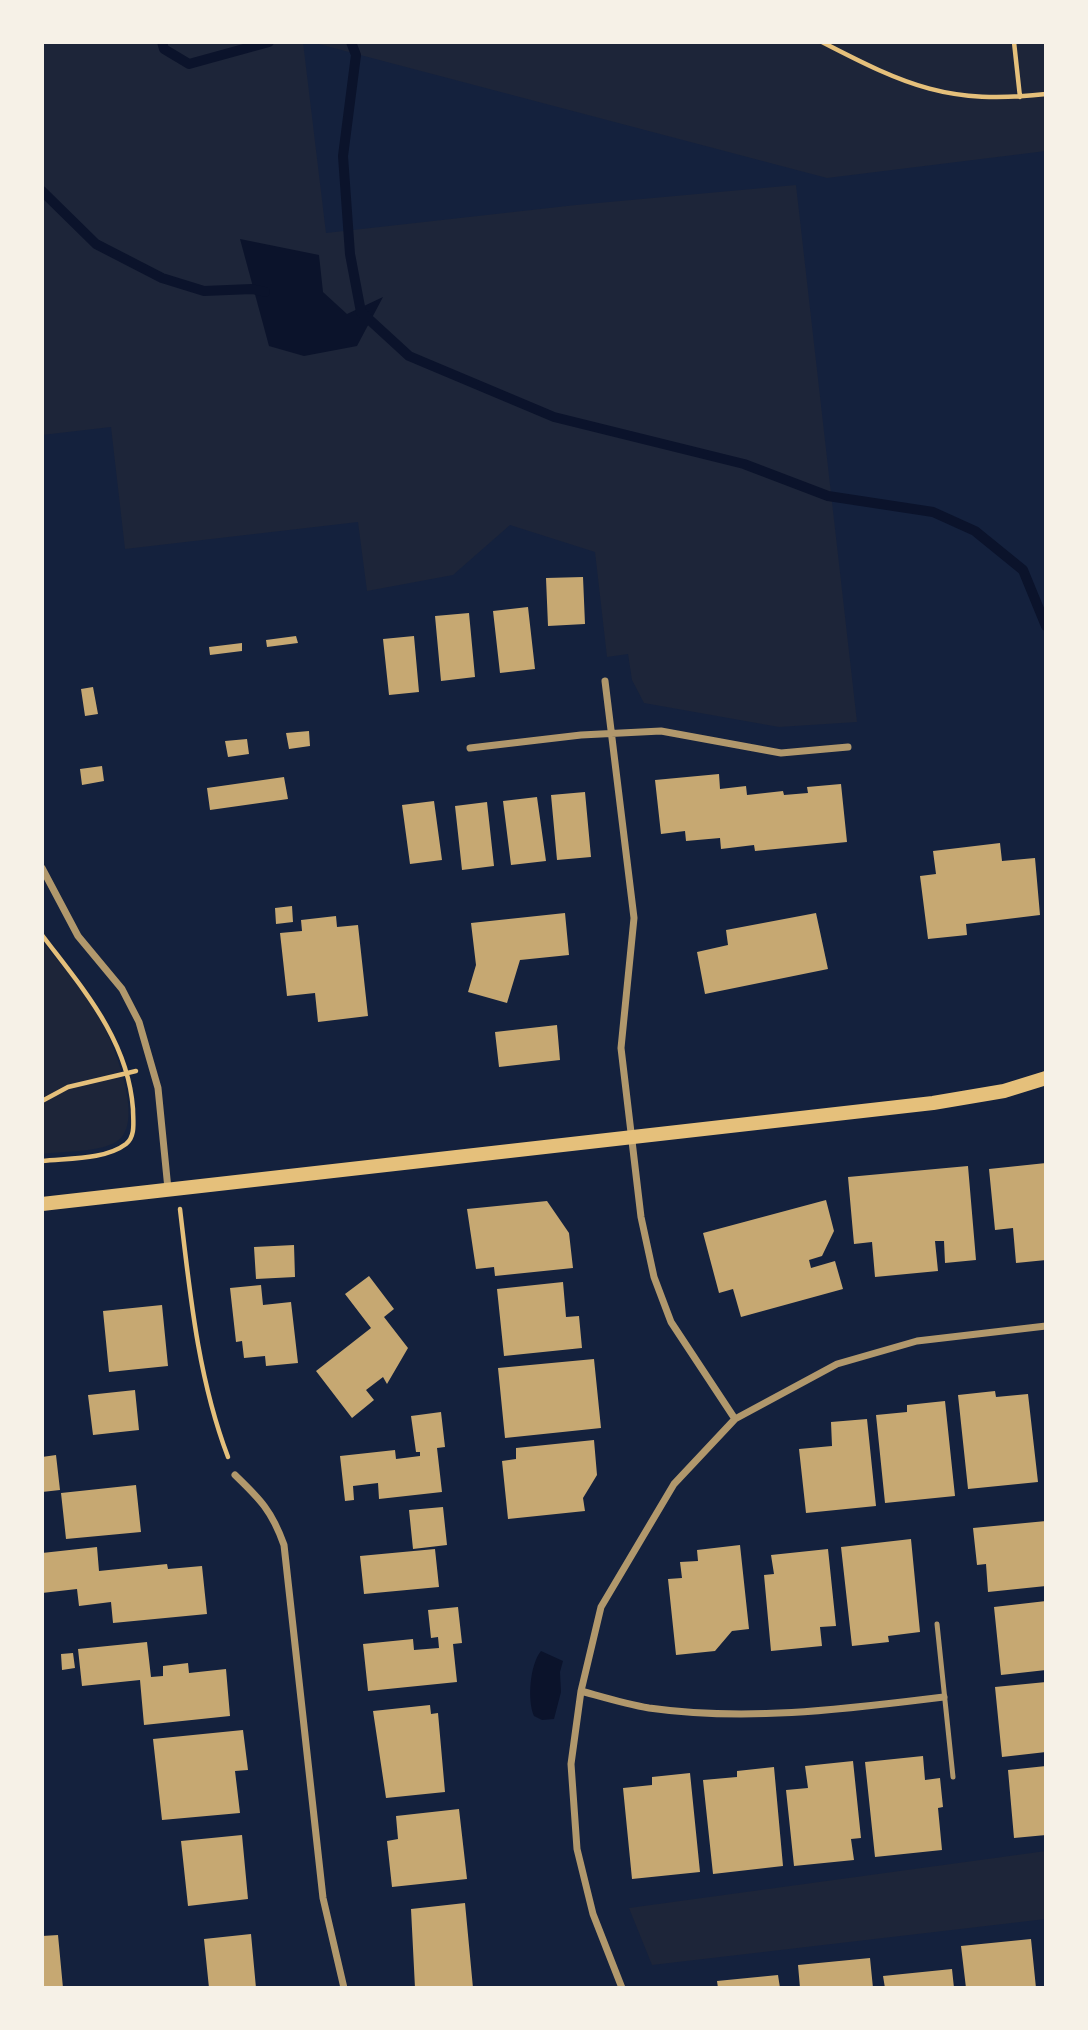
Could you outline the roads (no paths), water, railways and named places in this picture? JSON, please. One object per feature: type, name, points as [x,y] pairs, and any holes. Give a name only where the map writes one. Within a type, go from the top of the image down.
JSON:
[{"type":"main road","points":[[42,1204],[933,1102],[1004,1091],[1046,1078]]},
{"type":"street","points":[[605,681],[634,918],[621,1048],[641,1217],[654,1277],[667,1311],[690,1354],[735,1419]]},
{"type":"street","points":[[470,748],[581,735],[672,732],[752,750],[781,753],[848,747]]},
{"type":"street","points":[[42,868],[78,936],[122,989],[139,1022],[158,1088],[173,1188]]},
{"type":"street","points":[[622,1988],[593,1914],[577,1849],[571,1764],[581,1691],[601,1607],[674,1484],[735,1419],[837,1364],[917,1341],[1046,1326]]},
{"type":"street","points":[[235,1475],[264,1502],[274,1518],[284,1545],[323,1898],[344,1988]]},
{"type":"street","points":[[581,1691],[646,1707],[753,1715],[830,1711],[944,1697]]},
{"type":"lane","points":[[937,1624],[953,1777]]},
{"type":"waterway","points":[[162,42],[164,49],[189,64],[269,42]]},
{"type":"waterway","points":[[351,42],[356,55],[343,156],[350,254],[361,312],[409,356],[554,417],[744,464],[828,496],[933,512],[975,531],[1023,570],[1046,626]]},
{"type":"waterway","points":[[42,191],[96,244],[162,278],[204,291],[252,289],[265,292]]}]
